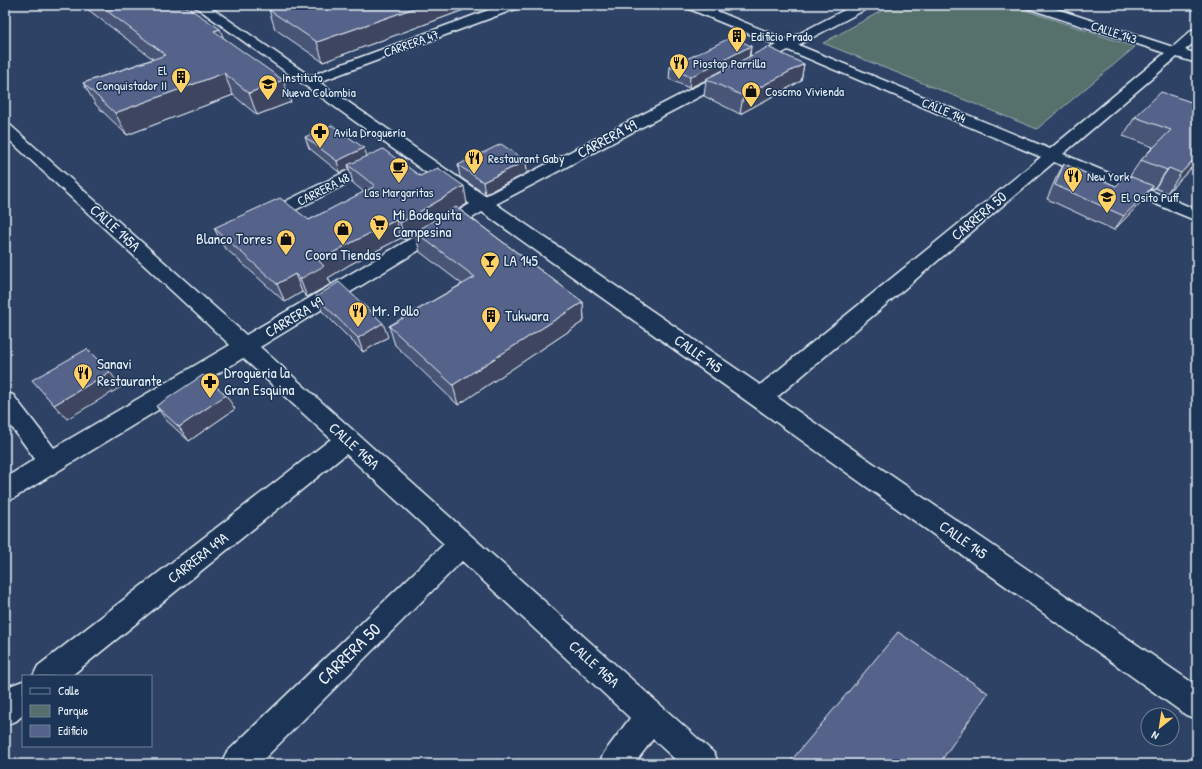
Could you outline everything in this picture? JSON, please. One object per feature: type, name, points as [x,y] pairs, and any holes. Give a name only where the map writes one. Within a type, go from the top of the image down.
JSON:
[{"type":"street","name":"CALLE 145","points":[[199,5],[1197,704]]},
{"type":"street","name":"CARRERA 47","points":[[309,81],[514,5]]},
{"type":"street","name":"CALLE 144","points":[[692,5],[786,46],[1053,155],[1197,216]]},
{"type":"street","name":"CARRERA 49","points":[[5,491],[483,204],[864,5]]},
{"type":"street","name":"CALLE 143","points":[[1031,5],[1197,59]]},
{"type":"street","name":"CARRERA 50","points":[[760,398],[1053,155],[1197,33]]},
{"type":"street","name":"CALLE 145A","points":[[5,128],[703,764]]},
{"type":"street","name":"CARRERA 48","points":[[263,219],[404,149]]},
{"type":"street","points":[[5,401],[51,462]]},
{"type":"street","name":"CARRERA 49A","points":[[49,675],[347,440]]},
{"type":"street","name":"CARRERA 50","points":[[237,764],[462,544]]},
{"type":"street","points":[[5,710],[22,697]]},
{"type":"street","points":[[615,764],[651,716]]},
{"type":"green space","points":[[892,5],[1010,5],[1135,47],[1037,129],[823,43]]},
{"type":"building","points":[[99,5],[184,5],[220,29],[214,31],[283,80],[249,93],[224,73],[115,113],[83,83],[166,55]]},
{"type":"building","points":[[283,5],[423,5],[317,42],[269,10]]},
{"type":"building","points":[[732,37],[751,46],[690,77],[670,67]]},
{"type":"building","points":[[768,47],[804,64],[743,96],[706,79]]},
{"type":"building","points":[[1161,92],[1197,104],[1197,156],[1181,173],[1169,168],[1167,170],[1141,160],[1171,130],[1135,117]]},
{"type":"building","points":[[332,125],[364,148],[337,161],[305,137]]},
{"type":"building","points":[[501,144],[526,161],[483,182],[458,165]]},
{"type":"building","points":[[383,149],[420,176],[438,168],[464,186],[400,223],[396,220],[343,247],[319,261],[324,266],[300,279],[295,274],[277,284],[214,228],[280,198],[309,220],[375,186],[348,165]]},
{"type":"building","points":[[1064,164],[1116,186],[1127,175],[1153,186],[1124,216],[1055,185]]},
{"type":"building","points":[[456,207],[583,302],[453,385],[389,326],[475,277],[415,232]]},
{"type":"building","points":[[339,282],[383,323],[358,338],[316,297]]},
{"type":"building","points":[[87,349],[110,372],[54,405],[32,380]]},
{"type":"building","points":[[203,375],[226,395],[179,427],[156,406]]},
{"type":"building","points":[[898,632],[988,693],[939,764],[792,764],[790,762]]},
{"type":"place","name":"Edificio Prado","points":[[737,53]]},
{"type":"place","name":"Piostop Parrilla","points":[[679,80]]},
{"type":"place","name":"El Conquistador II","points":[[181,94]]},
{"type":"place","name":"Instituto Nueva Colombia","points":[[268,101]]},
{"type":"place","name":"Coscmo Vivienda","points":[[751,108]]},
{"type":"place","name":"Avila Droguería","points":[[320,149]]},
{"type":"place","name":"Restaurant Gaby","points":[[474,175]]},
{"type":"place","name":"Las Margaritas","points":[[399,184]]},
{"type":"place","name":"New York","points":[[1073,193]]},
{"type":"place","name":"El Osito Puff","points":[[1107,214]]},
{"type":"place","name":"Mi Bodeguita Campesina","points":[[379,241]]},
{"type":"place","name":"Coora Tiendas","points":[[343,246]]},
{"type":"place","name":"Blanco Torres","points":[[286,256]]},
{"type":"place","name":"LA 145","points":[[490,278]]},
{"type":"place","name":"Mr. Pollo","points":[[358,328]]},
{"type":"place","name":"Tukwara","points":[[491,333]]},
{"type":"place","name":"Sanavi Restaurante","points":[[83,390]]},
{"type":"place","name":"Drogueria la Gran Esquina","points":[[210,399]]}]
